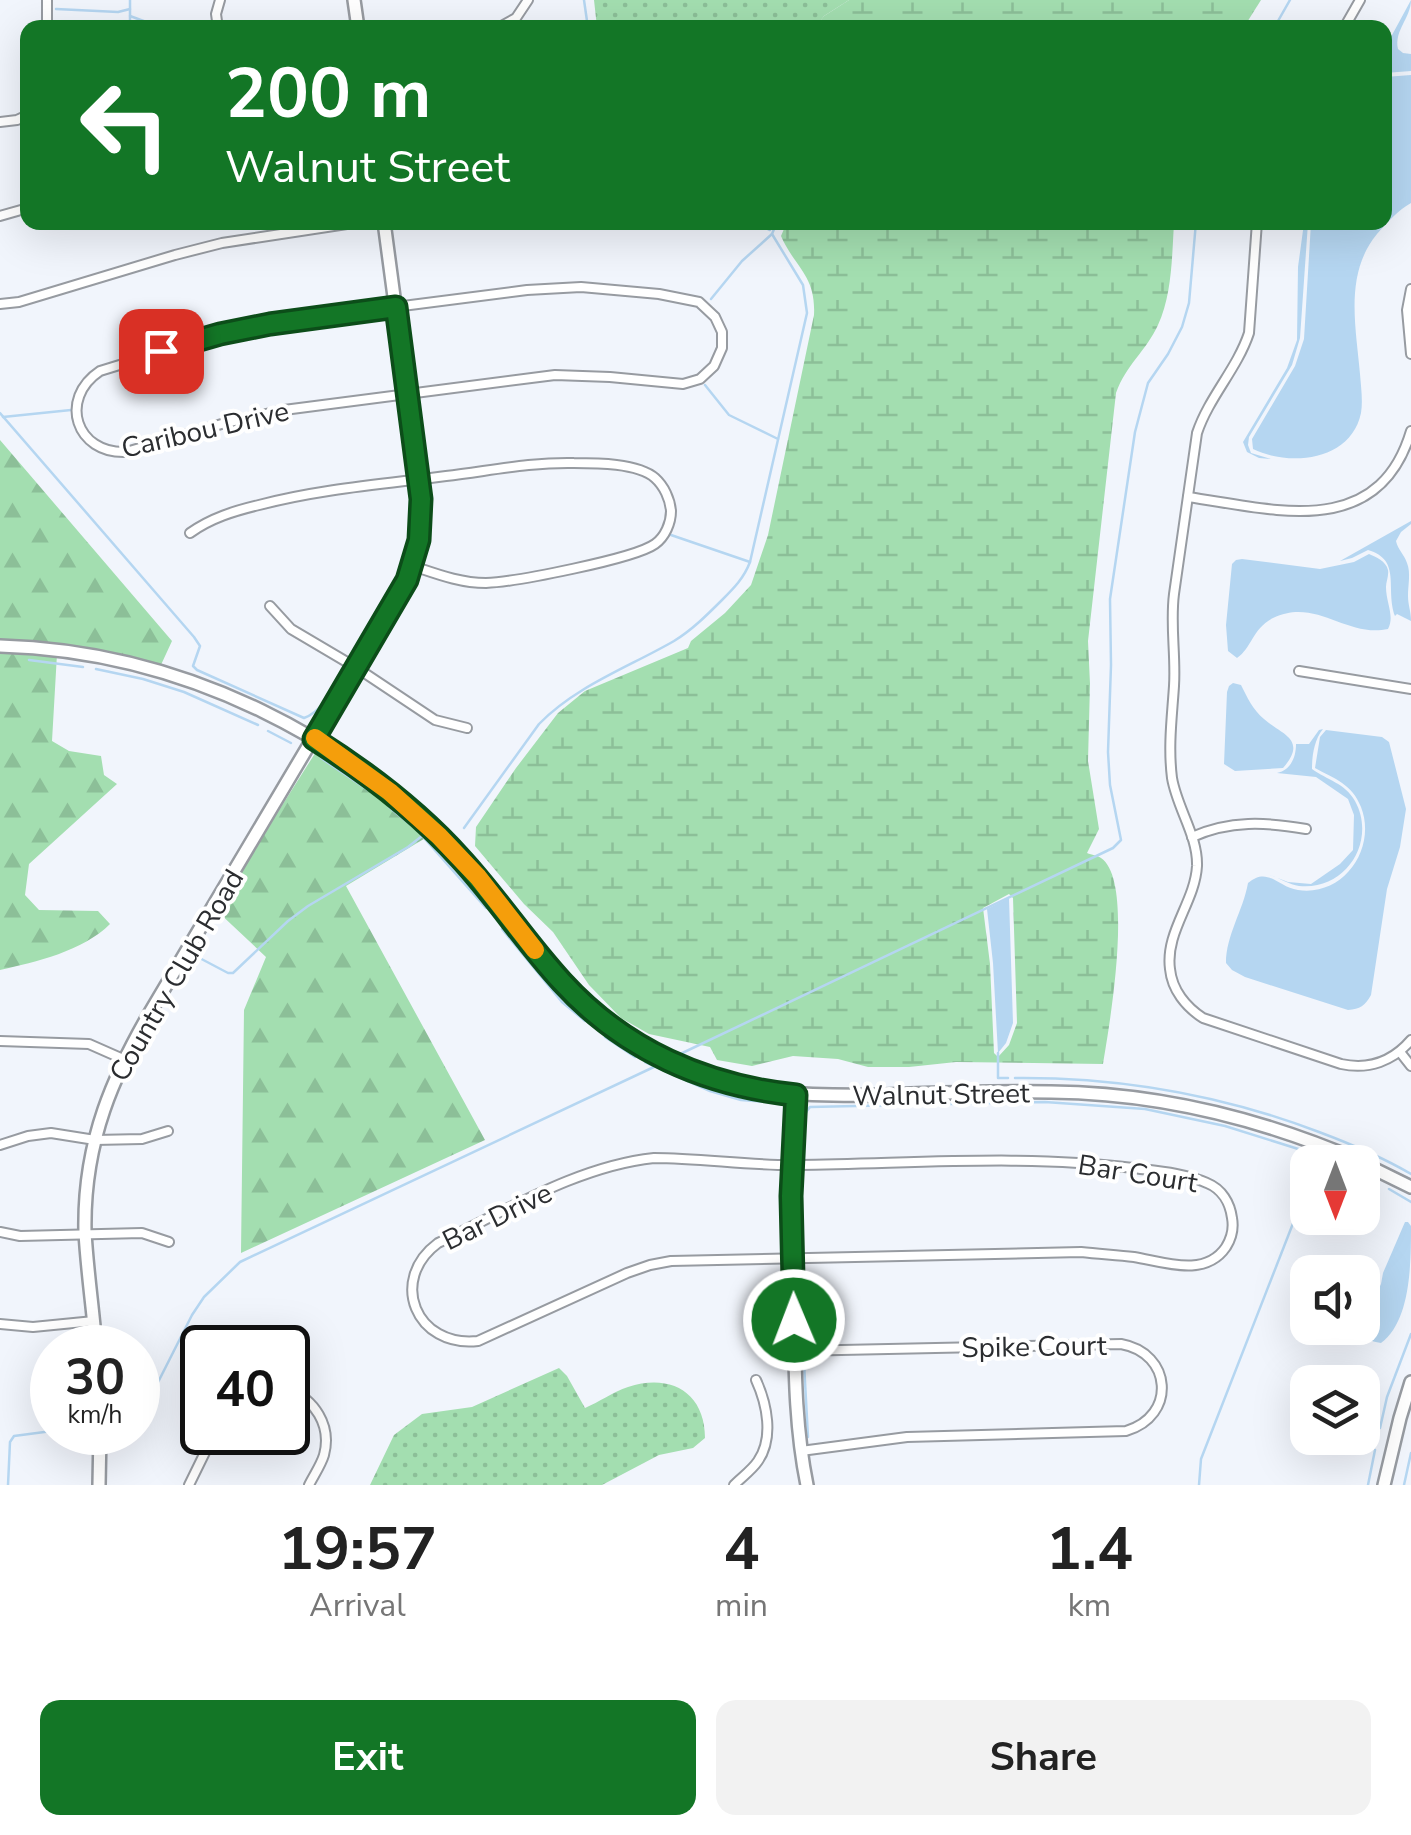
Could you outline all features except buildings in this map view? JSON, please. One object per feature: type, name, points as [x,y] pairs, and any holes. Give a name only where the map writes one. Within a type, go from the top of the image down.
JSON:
[{"type":"street","points":[[512,20],[528,0]]},
{"type":"street","points":[[0,304],[19,302],[222,243],[307,230]]},
{"type":"street","name":"Country Club Road","points":[[94,1325],[86,1234],[87,1190],[95,1140],[123,1059],[357,668],[412,566],[422,519],[419,480],[385,230]]},
{"type":"street","points":[[1257,230],[1249,333],[1200,426],[1171,620],[1174,665],[1170,758],[1178,804],[1196,856],[1195,880],[1169,956],[1172,979],[1190,1009],[1218,1025],[1350,1066],[1378,1063],[1400,1052],[1411,1040]]},
{"type":"street","name":"Caribou Drive","points":[[612,289],[694,300],[712,312],[722,332],[722,348],[714,366],[691,382],[555,375],[407,393],[254,416],[121,453],[91,442],[80,427],[77,413],[78,398],[88,380],[100,371],[220,334],[526,290],[612,289]]},
{"type":"street","points":[[1411,289],[1407,310],[1411,354]]},
{"type":"street","points":[[1188,497],[1295,512],[1332,509],[1359,499],[1380,484],[1400,458],[1411,431]]},
{"type":"street","points":[[190,533],[227,514],[300,496],[548,464],[636,468],[655,478],[666,492],[671,512],[668,527],[658,541],[629,556],[494,582],[455,580],[412,566]]},
{"type":"street","points":[[270,606],[290,629],[436,720],[467,728]]},
{"type":"street","name":"Walnut Street","points":[[0,646],[70,652],[165,673],[226,695],[314,739],[390,792],[439,836],[478,877],[560,980],[606,1023],[648,1051],[692,1072],[749,1089],[796,1095],[1118,1095],[1232,1116],[1320,1145]]},
{"type":"street","points":[[1299,671],[1411,690]]},
{"type":"street","points":[[1192,837],[1208,830],[1258,822],[1306,829]]},
{"type":"street","points":[[0,1041],[74,1042],[100,1047],[123,1059]]},
{"type":"street","points":[[1400,1052],[1411,1066]]},
{"type":"street","points":[[796,1095],[792,1166],[794,1351],[807,1485]]},
{"type":"street","points":[[0,1144],[50,1133],[95,1140],[142,1139],[168,1130]]},
{"type":"street","name":"Bar Drive","points":[[792,1166],[654,1158],[599,1168],[438,1243],[420,1262],[413,1294],[420,1317],[432,1330],[454,1341],[472,1342],[650,1264],[793,1259]]},
{"type":"street","name":"Bar Court","points":[[792,1166],[1040,1161],[1132,1168],[1214,1186],[1229,1206],[1233,1224],[1230,1240],[1218,1256],[1190,1266],[1081,1252],[793,1259]]},
{"type":"street","name":"Walnut Street","points":[[1380,1172],[1411,1187]]},
{"type":"street","points":[[0,1232],[20,1236],[142,1234],[168,1242]]},
{"type":"street","points":[[0,1324],[33,1327],[94,1321]]},
{"type":"street","name":"Spike Court","points":[[794,1351],[1121,1344],[1146,1354],[1157,1367],[1162,1383],[1161,1399],[1154,1414],[1126,1431],[907,1436],[801,1451]]},
{"type":"street","points":[[734,1485],[765,1449],[766,1406],[756,1380]]},
{"type":"street","points":[[1384,1485],[1411,1382]]},
{"type":"street","points":[[309,1485],[324,1453],[325,1430],[310,1403]]},
{"type":"street","points":[[99,1485],[100,1455]]},
{"type":"street","points":[[189,1485],[204,1455]]},
{"type":"green space","points":[[594,0],[849,0],[821,20],[596,20]]},
{"type":"green space","points":[[849,0],[1261,0],[1248,20],[821,20]]},
{"type":"green space","points":[[784,230],[1173,230],[1163,313],[1116,393],[1088,641],[1088,761],[1099,829],[1087,853],[1101,858],[1111,872],[1118,924],[1103,1064],[956,1062],[868,1067],[838,1059],[793,1056],[752,1066],[717,1060],[710,1047],[649,1034],[621,1018],[589,985],[553,932],[475,846],[476,827],[558,713],[585,691],[688,648],[751,585],[768,535],[814,315],[812,290],[781,236]],"holes":[[[1009,894],[1013,898],[1017,1023],[1009,1045],[998,1057],[994,1053],[983,908]]]},
{"type":"green space","points":[[0,440],[172,641],[160,667],[58,644],[0,642]]},
{"type":"green space","points":[[0,650],[57,654],[52,741],[69,751],[101,756],[104,775],[117,784],[29,864],[25,895],[39,910],[98,911],[110,924],[73,948],[0,970]]},
{"type":"green space","points":[[319,747],[432,834],[346,886],[485,1140],[241,1253],[244,1010],[266,957],[216,910]]},
{"type":"green space","points":[[559,1368],[585,1408],[643,1383],[682,1390],[699,1409],[705,1438],[693,1448],[659,1455],[602,1485],[370,1485],[394,1435],[422,1414],[472,1407]]},
{"type":"water","points":[[1411,0],[1397,42],[1398,49],[1411,54],[1411,71],[1392,72],[1392,35]]},
{"type":"water","points":[[1411,75],[1411,203],[1392,218],[1392,76]]},
{"type":"water","points":[[1303,230],[1308,230],[1300,338],[1292,365],[1249,437],[1251,453],[1271,459],[1259,458],[1247,452],[1243,442],[1287,368],[1297,340],[1298,267]]},
{"type":"water","points":[[1311,230],[1381,230],[1367,250],[1356,283],[1362,404],[1355,429],[1345,441],[1317,456],[1268,455],[1253,449],[1252,439],[1295,366],[1304,339]]},
{"type":"water","points":[[1411,521],[1396,541],[1408,567],[1411,621],[1395,616],[1389,568],[1379,555],[1368,550],[1340,561]]},
{"type":"water","points":[[1369,554],[1388,570],[1388,629],[1358,628],[1317,615],[1289,613],[1266,622],[1237,658],[1228,651],[1226,625],[1232,564],[1236,560],[1320,569],[1354,562]]},
{"type":"water","points":[[1233,683],[1241,685],[1260,715],[1293,744],[1283,768],[1235,771],[1224,764],[1227,692]]},
{"type":"water","points":[[1323,729],[1314,748],[1312,769],[1341,786],[1355,801],[1361,816],[1359,847],[1343,872],[1331,880],[1316,885],[1299,886],[1292,884],[1275,877],[1311,884],[1353,850],[1354,815],[1348,799],[1316,777],[1277,773],[1292,762],[1296,744],[1309,744]]},
{"type":"water","points":[[1326,730],[1382,737],[1389,742],[1406,809],[1387,889],[1371,995],[1362,1006],[1348,1010],[1245,977],[1226,963],[1248,883],[1261,876],[1298,890],[1330,886],[1353,866],[1360,853],[1365,823],[1357,799],[1342,783],[1315,768],[1320,737]]},
{"type":"water","points":[[1009,898],[1013,1023],[998,1053],[987,909]]},
{"type":"water","points":[[1408,1222],[1411,1241],[1404,1306],[1391,1333],[1381,1343],[1380,1286]]},
{"type":"waterway","points":[[130,0],[130,20]]},
{"type":"waterway","points":[[584,0],[587,20]]},
{"type":"waterway","points":[[1279,20],[1290,0]]},
{"type":"waterway","points":[[56,9],[130,9]]},
{"type":"waterway","points":[[130,16],[141,20]]},
{"type":"waterway","points":[[464,828],[539,724],[586,688],[687,632],[731,591],[748,568],[807,313],[803,285],[772,234],[774,230]]},
{"type":"waterway","points":[[676,1056],[1113,848],[1121,840],[1108,752],[1110,599],[1135,432],[1148,383],[1182,327],[1189,303],[1195,230]]},
{"type":"waterway","points":[[711,299],[742,261],[772,234]]},
{"type":"waterway","points":[[705,385],[729,415],[778,439]]},
{"type":"waterway","points":[[3,417],[71,410]]},
{"type":"waterway","points":[[0,413],[194,637],[200,646],[193,666],[197,670],[304,718],[322,704],[343,671]]},
{"type":"waterway","points":[[671,535],[750,562]]},
{"type":"waterway","points":[[29,660],[83,667]]},
{"type":"waterway","points":[[96,669],[184,692],[258,725]]},
{"type":"waterway","points":[[268,731],[291,743]]},
{"type":"waterway","points":[[321,758],[368,790]]},
{"type":"waterway","points":[[389,807],[417,830],[486,908]]},
{"type":"waterway","points":[[192,954],[233,973],[308,906],[422,836]]},
{"type":"waterway","points":[[502,929],[562,1002],[585,1021]]},
{"type":"waterway","points":[[605,1037],[635,1057]]},
{"type":"waterway","points":[[998,1053],[998,1078],[1008,1078]]},
{"type":"waterway","points":[[645,1062],[710,1091],[741,1100],[780,1103]]},
{"type":"waterway","points":[[160,1378],[204,1297],[240,1262],[656,1066]]},
{"type":"waterway","points":[[1015,1078],[1132,1085],[1208,1098],[1319,1132],[1411,1174]]},
{"type":"waterway","points":[[801,1151],[803,1122],[810,1107],[1045,1102],[1145,1109],[1225,1126],[1290,1146]]},
{"type":"waterway","points":[[801,1179],[802,1243]]},
{"type":"waterway","points":[[1389,1189],[1411,1202]]},
{"type":"waterway","points":[[1199,1485],[1201,1459],[1290,1231]]},
{"type":"waterway","points":[[802,1272],[803,1335]]},
{"type":"waterway","points":[[1380,1428],[1387,1397],[1411,1334]]},
{"type":"waterway","points":[[804,1363],[808,1437]]},
{"type":"waterway","points":[[8,1485],[10,1442],[14,1436],[30,1434]]},
{"type":"waterway","points":[[1404,1485],[1411,1453]]},
{"type":"waterway","points":[[1368,1485],[1374,1455]]},
{"type":"slow traffic","points":[[315,738],[419,816],[478,877],[535,950]]},
{"type":"route","points":[[161,351],[270,324],[396,307],[421,499],[419,540],[407,580],[314,739],[419,816],[478,877],[560,980],[606,1023],[648,1051],[692,1072],[749,1089],[796,1095],[791,1196],[794,1320]]}]
